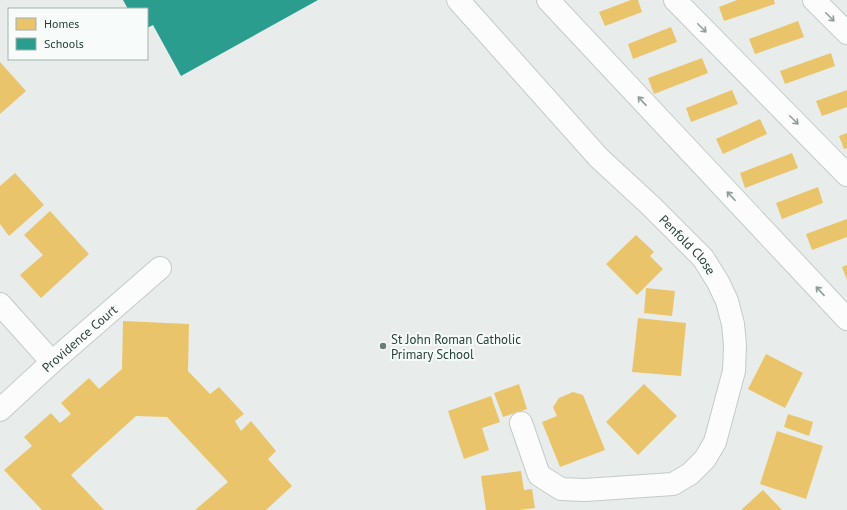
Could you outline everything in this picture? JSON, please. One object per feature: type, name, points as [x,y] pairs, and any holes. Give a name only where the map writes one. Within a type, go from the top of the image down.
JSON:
[{"type":"street","name":"Penfold Close","points":[[458,0],[599,158],[704,258],[718,282],[727,302],[733,324],[735,345],[734,371],[715,442],[705,459],[690,474],[673,484],[585,490],[562,489],[539,476],[521,423]]},
{"type":"street","points":[[548,0],[847,319]]},
{"type":"street","points":[[675,0],[847,175]]},
{"type":"street","points":[[814,0],[847,33]]},
{"type":"street","name":"Providence Court","points":[[0,410],[52,362],[160,268]]},
{"type":"street","points":[[0,304],[52,362]]},
{"type":"building: Homes","points":[[631,0],[638,0],[642,12],[605,26],[599,12]]},
{"type":"building: Homes","points":[[737,0],[774,0],[775,4],[724,21],[719,7]]},
{"type":"building: Homes","points":[[798,21],[804,37],[755,54],[749,39]]},
{"type":"building: Homes","points":[[671,27],[677,42],[633,59],[628,44]]},
{"type":"building: Homes","points":[[831,53],[835,66],[785,84],[780,71]]},
{"type":"building: Homes","points":[[702,58],[708,73],[654,94],[648,78]]},
{"type":"building: Homes","points":[[0,62],[26,91],[0,114]]},
{"type":"building: Homes","points":[[732,90],[738,104],[691,122],[686,108]]},
{"type":"building: Homes","points":[[847,90],[847,107],[822,116],[816,101]]},
{"type":"building: Homes","points":[[760,119],[767,134],[723,154],[716,139]]},
{"type":"building: Homes","points":[[847,133],[847,148],[844,149],[839,136]]},
{"type":"building: Homes","points":[[792,153],[798,168],[745,188],[740,173]]},
{"type":"building: Homes","points":[[15,173],[44,205],[9,236],[0,224],[0,186]]},
{"type":"building: Homes","points":[[818,187],[823,203],[782,219],[776,203]]},
{"type":"building: Homes","points":[[50,211],[89,254],[41,298],[20,275],[43,255],[24,235]]},
{"type":"building: Homes","points":[[847,219],[847,237],[812,250],[806,234]]},
{"type":"building: Homes","points":[[636,235],[654,252],[650,256],[663,269],[637,295],[606,264]]},
{"type":"building: Homes","points":[[847,265],[847,280],[842,267]]},
{"type":"building: Homes","points":[[646,288],[675,291],[672,316],[644,313]]},
{"type":"building: Homes","points":[[638,318],[686,323],[681,376],[632,372]]},
{"type":"building: Homes","points":[[123,321],[189,324],[188,371],[210,394],[219,387],[244,414],[235,421],[241,431],[251,421],[276,451],[268,459],[292,486],[266,510],[195,510],[228,482],[167,417],[136,416],[71,475],[104,510],[42,510],[4,470],[32,446],[24,437],[51,413],[60,423],[71,414],[61,403],[89,378],[99,389],[122,369]]},
{"type":"building: Homes","points":[[766,354],[803,373],[785,408],[748,389]]},
{"type":"building: Homes","points":[[519,384],[527,409],[503,417],[494,393]]},
{"type":"building: Homes","points":[[644,384],[677,416],[638,455],[606,422]]},
{"type":"building: Homes","points":[[573,392],[583,395],[605,450],[560,467],[542,422],[557,416],[553,407],[559,398]]},
{"type":"building: Homes","points":[[491,396],[500,422],[482,428],[489,450],[464,459],[448,411]]},
{"type":"building: Homes","points":[[788,414],[813,422],[809,436],[784,427]]},
{"type":"building: Homes","points":[[777,431],[823,446],[806,499],[760,484]]},
{"type":"building: Homes","points":[[521,471],[524,490],[532,489],[535,508],[519,510],[486,510],[481,476]]},
{"type":"building: Homes","points":[[763,490],[782,510],[741,510]]},
{"type":"building: Schools","points":[[123,0],[318,0],[181,76],[153,25],[148,28],[148,8],[127,8]]},
{"type":"place","name":"St John Roman Catholic Primary School","points":[[383,346]]}]
